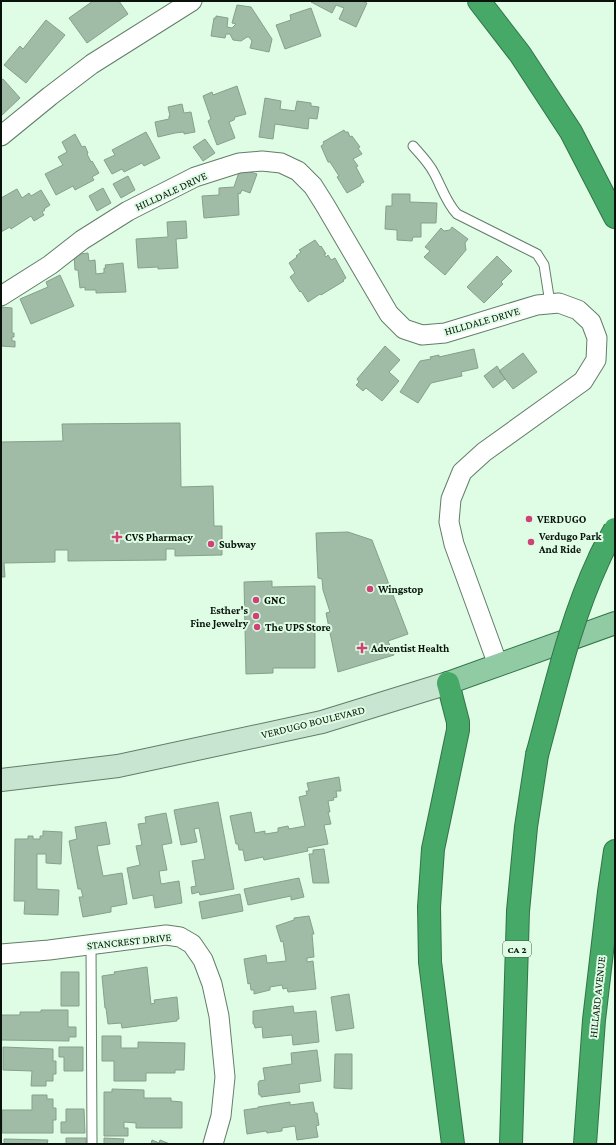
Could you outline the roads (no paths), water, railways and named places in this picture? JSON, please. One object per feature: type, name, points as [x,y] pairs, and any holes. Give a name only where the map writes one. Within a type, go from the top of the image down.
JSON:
[{"type":"highway","points":[[479,1],[520,54],[571,132],[615,217]]},
{"type":"highway","name":"CA 2","points":[[511,1144],[518,911],[526,827],[537,755],[562,661],[582,602],[599,558],[615,529]]},
{"type":"highway","points":[[448,682],[458,722],[458,730],[433,849],[429,907],[430,962],[453,1144]]},
{"type":"highway","name":"HILLARD AVENUE","points":[[585,1144],[594,1020],[615,851]]},
{"type":"main road","name":"VERDUGO BOULEVARD","points":[[1,780],[118,766],[322,722],[448,682],[615,623]]},
{"type":"street","points":[[1,136],[92,64],[192,1]]},
{"type":"street","name":"HILLDALE DRIVE","points":[[1,296],[50,265],[82,240],[128,211],[195,177],[239,163],[262,161],[281,163],[298,171],[313,186],[389,314],[404,329],[422,335],[445,333],[537,305],[550,303],[559,303],[578,310],[591,322],[597,338],[596,360],[583,380],[484,452],[462,472],[450,499],[449,522],[454,544],[498,665]]},
{"type":"street","name":"STANCREST DRIVE","points":[[1,954],[49,950],[166,935],[180,937],[192,944],[203,960],[212,984],[219,1016],[225,1077],[221,1116],[213,1144]]},
{"type":"lane","points":[[413,146],[426,160],[450,206],[457,214],[537,254],[544,265],[550,303]]},
{"type":"lane","points":[[90,945],[92,1144]]},
{"type":"place","name":"VERDUGO","points":[[529,519]]},
{"type":"place","name":"CVS Pharmacy","points":[[117,537]]},
{"type":"place","name":"Verdugo Park And Ride","points":[[531,542]]},
{"type":"place","name":"Subway","points":[[211,544]]},
{"type":"place","name":"Wingstop","points":[[370,589]]},
{"type":"place","name":"GNC","points":[[256,600]]},
{"type":"place","name":"Esther's Fine Jewelry","points":[[256,616]]},
{"type":"place","name":"The UPS Store","points":[[257,627]]},
{"type":"place","name":"Adventist Health","points":[[362,648]]}]
